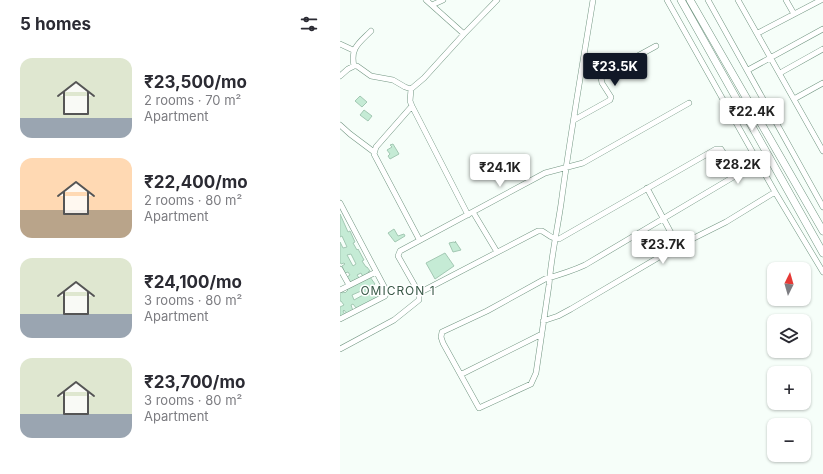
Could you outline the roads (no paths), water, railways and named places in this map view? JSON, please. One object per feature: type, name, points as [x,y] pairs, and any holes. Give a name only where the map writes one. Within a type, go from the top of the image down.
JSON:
[{"type":"street","points":[[426,0],[464,34]]},
{"type":"street","points":[[432,5],[443,0]]},
{"type":"street","points":[[340,76],[354,66],[359,67],[371,76],[393,80],[404,87],[411,89],[417,85],[497,0]]},
{"type":"street","points":[[419,293],[538,231],[542,230],[556,239],[559,239],[716,149],[722,148],[734,170],[735,174],[733,178],[585,264],[550,278],[442,332],[440,337],[462,374],[479,408],[531,384],[536,373],[543,321],[550,278],[556,239],[566,168],[593,0]]},
{"type":"street","points":[[667,0],[775,192],[823,272]]},
{"type":"street","points":[[681,0],[823,253]]},
{"type":"street","points":[[690,0],[823,231]]},
{"type":"street","points":[[708,0],[823,207]]},
{"type":"street","points":[[738,0],[758,33],[823,151]]},
{"type":"street","points":[[786,0],[794,14]]},
{"type":"street","points":[[758,33],[821,0]]},
{"type":"street","points":[[748,70],[823,29]]},
{"type":"street","points":[[354,66],[352,58],[353,50],[371,31]]},
{"type":"street","points":[[340,44],[353,50]]},
{"type":"street","points":[[574,120],[610,100],[611,97],[602,83],[601,78],[603,75],[656,46]]},
{"type":"street","points":[[780,73],[823,49]]},
{"type":"street","points":[[794,99],[822,85]]},
{"type":"street","points":[[411,89],[410,101],[412,106],[470,213],[496,252]]},
{"type":"street","points":[[340,349],[394,320],[417,303],[420,298],[419,293],[397,254],[400,251],[419,239],[545,173],[583,162],[689,103]]},
{"type":"street","points":[[374,152],[376,147],[412,106]]},
{"type":"street","points":[[340,125],[374,152],[419,239]]},
{"type":"street","points":[[647,188],[678,246]]},
{"type":"street","points":[[543,321],[558,316],[577,306],[678,246],[726,222],[775,192]]},
{"type":"street","points":[[340,203],[387,290],[387,294],[340,319]]},
{"type":"street","points":[[340,268],[349,285]]},
{"type":"street","points":[[340,289],[376,272]]},
{"type":"street","points":[[462,374],[542,334]]},
{"type":"district","name":"OMICRON 1","points":[[398,291]]}]
